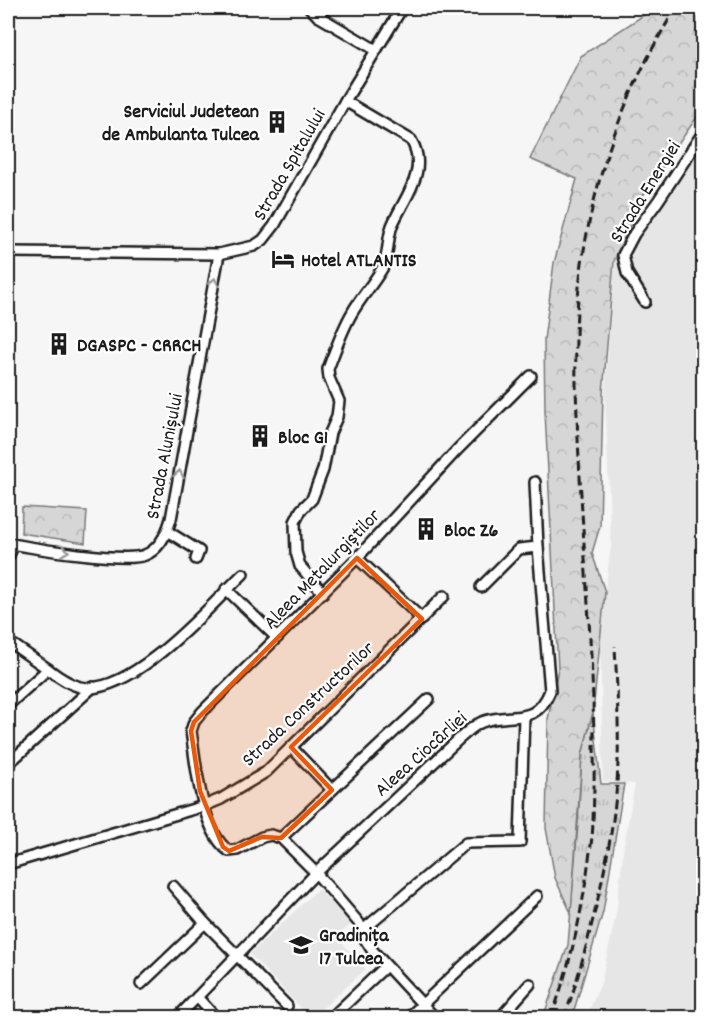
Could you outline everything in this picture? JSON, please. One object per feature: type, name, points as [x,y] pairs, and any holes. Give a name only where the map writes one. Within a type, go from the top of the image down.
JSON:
[{"type":"street","points":[[310,8],[318,16],[376,50]]},
{"type":"street","points":[[318,16],[324,8]]},
{"type":"street","name":"Strada Spitalului","points":[[8,252],[219,254],[244,250],[263,240],[274,226],[345,101],[402,8]]},
{"type":"street","points":[[322,593],[300,566],[296,552],[295,522],[301,510],[312,499],[323,470],[330,433],[339,408],[339,401],[329,378],[328,369],[351,314],[383,267],[392,227],[411,192],[418,165],[416,149],[411,140],[345,101]]},
{"type":"street","name":"Strada Energiei","points":[[645,302],[627,273],[623,255],[634,234],[704,131]]},
{"type":"street","name":"Strada Alunișului","points":[[11,543],[121,558],[135,557],[145,555],[154,549],[167,531],[219,254]]},
{"type":"street","name":"Aleea Metalurgiștilor","points":[[204,806],[191,731],[194,722],[357,558],[458,449],[531,376]]},
{"type":"street","points":[[363,930],[466,843],[520,842],[524,716],[541,708],[550,691],[538,547],[536,482]]},
{"type":"street","points":[[167,531],[199,551],[196,559]]},
{"type":"street","points":[[8,557],[11,543]]},
{"type":"street","points":[[481,587],[519,549],[538,547]]},
{"type":"street","points":[[357,558],[422,618]]},
{"type":"street","points":[[8,644],[15,646],[48,669],[80,687],[93,687],[136,671],[158,656],[243,574]]},
{"type":"street","points":[[226,589],[277,638]]},
{"type":"street","name":"Strada Constructorilor","points":[[8,864],[204,806],[222,799],[266,772],[444,596]]},
{"type":"street","points":[[8,705],[48,669]]},
{"type":"street","points":[[8,764],[93,687]]},
{"type":"street","points":[[281,838],[429,699]]},
{"type":"street","name":"Aleea Ciocârliei","points":[[177,1017],[316,873],[459,739],[479,722],[524,716]]},
{"type":"street","points":[[291,747],[332,790]]},
{"type":"street","points":[[204,806],[217,841],[229,851],[237,850],[262,837],[271,835],[281,838],[316,873],[359,923],[372,950],[435,1017]]},
{"type":"street","points":[[173,886],[205,923],[286,1006]]},
{"type":"street","points":[[408,1017],[537,896]]},
{"type":"street","points":[[141,984],[205,923]]},
{"type":"street","points":[[331,1017],[386,966]]},
{"type":"street","points":[[500,1017],[530,984]]},
{"type":"street","points":[[197,997],[216,1017]]},
{"type":"highlighted area","points":[[357,558],[422,619],[291,747],[332,790],[281,838],[262,837],[229,851],[223,847],[200,791],[191,731],[194,722]]},
{"type":"shaded area","points":[[703,121],[703,1017],[586,1018],[601,983],[616,914],[624,844],[635,784],[603,781],[600,628],[611,546],[605,393],[615,261]]},
{"type":"shaded area","name":"Gradinița 17 Tulcea","points":[[318,889],[351,924],[337,937],[366,969],[313,1017],[309,1017],[250,954]]},
{"type":"green space","points":[[650,8],[703,8],[703,108],[644,194],[614,261],[603,393],[600,526],[592,553],[605,592],[593,712],[582,755],[571,913],[555,878],[546,828],[548,719],[558,669],[545,412],[544,340],[554,263],[577,179],[530,159],[581,56],[647,13]]},
{"type":"green space","points":[[22,507],[87,511],[85,543],[21,533]]},
{"type":"green space","points":[[593,712],[601,784],[624,784],[603,912],[572,1017],[543,1018],[568,945],[582,755]]},
{"type":"railway","points":[[551,1018],[569,962],[578,924],[593,826],[593,692],[576,394],[576,332],[581,271],[596,192],[621,115],[637,79],[676,8]]},
{"type":"railway","points":[[564,1018],[593,920],[613,823],[618,749],[615,646]]},
{"type":"place","name":"Serviciul Judetean de Ambulanta Tulcea","points":[[277,122]]},
{"type":"place","name":"Hotel ATLANTIS","points":[[283,259]]},
{"type":"place","name":"DGASPC - CRRCH","points":[[59,344]]},
{"type":"place","name":"Bloc G1","points":[[260,436]]},
{"type":"place","name":"Bloc Z6","points":[[426,529]]},
{"type":"place","name":"Gradinița 17 Tulcea","points":[[301,945]]}]
